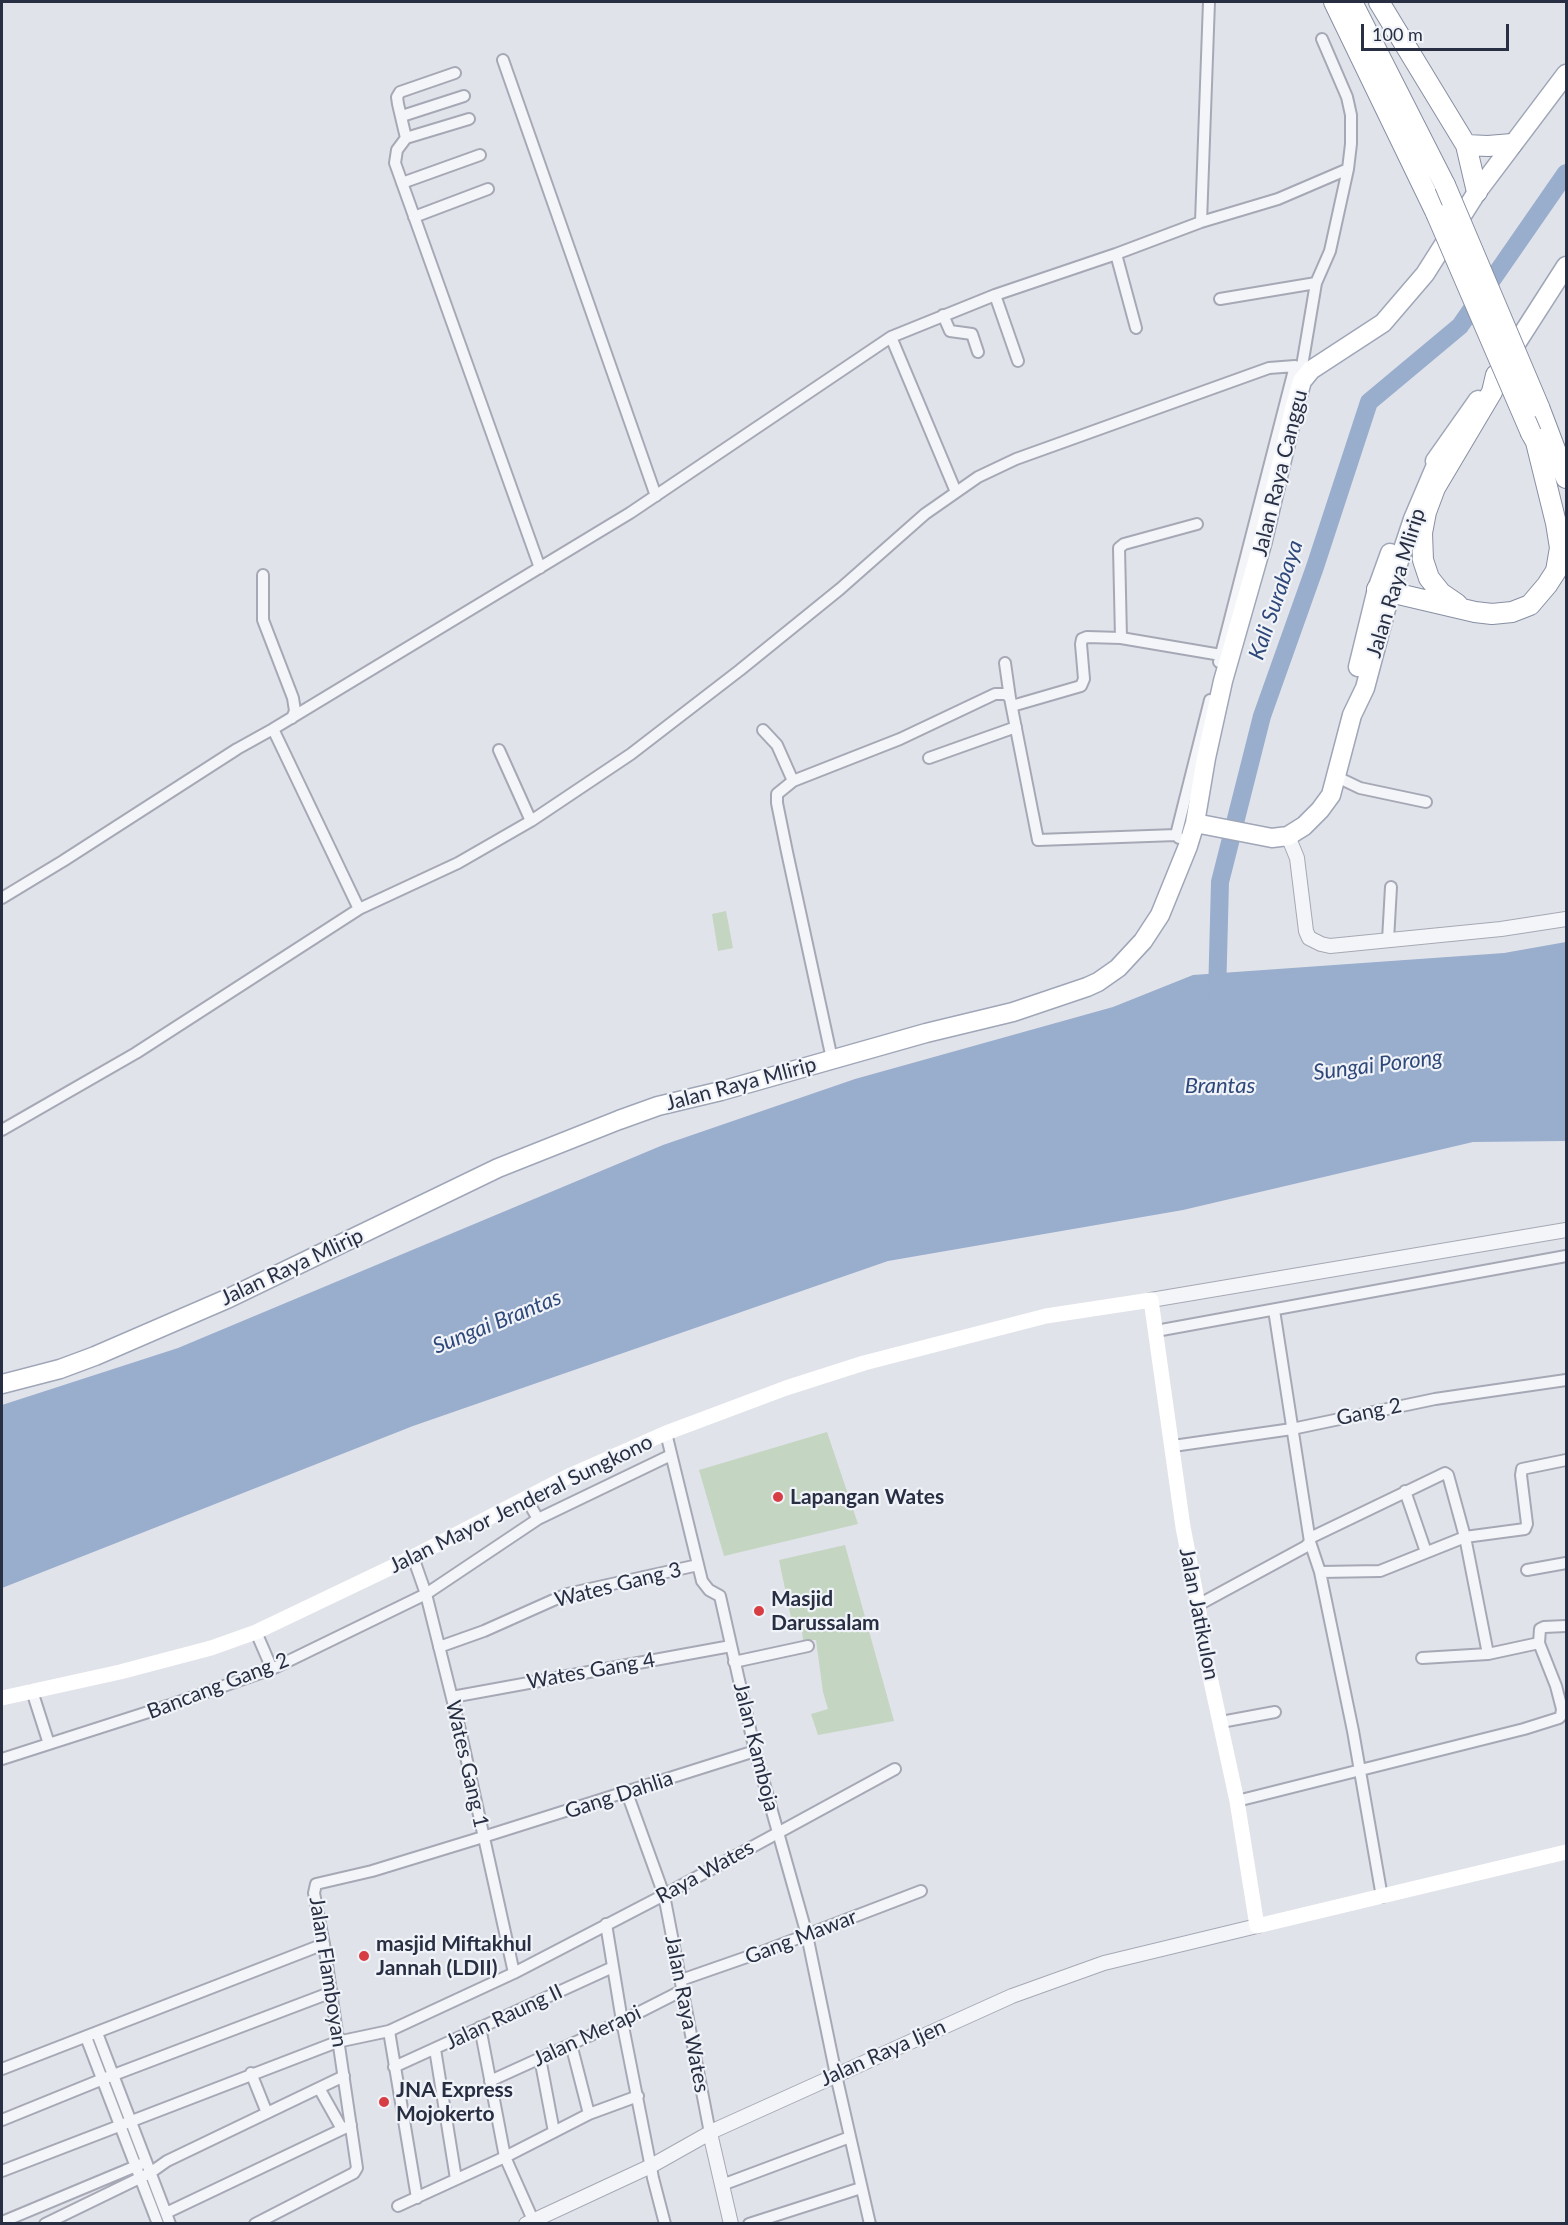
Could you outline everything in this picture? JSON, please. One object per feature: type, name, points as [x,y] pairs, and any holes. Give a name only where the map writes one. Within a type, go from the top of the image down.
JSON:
[{"type":"highway","points":[[1334,2],[1436,213],[1566,514]]},
{"type":"highway","points":[[1352,2],[1445,185],[1539,407],[1566,478]]},
{"type":"highway","points":[[1379,2],[1466,145],[1477,192]]},
{"type":"highway","points":[[1466,145],[1512,144]]},
{"type":"highway","points":[[1463,608],[1441,593],[1429,578],[1423,560],[1422,533],[1426,512],[1435,488],[1492,392],[1496,375]]},
{"type":"highway","points":[[1384,590],[1492,614],[1512,612],[1530,605],[1556,571],[1560,548],[1556,523],[1534,437]]},
{"type":"main road","name":"Jalan Raya Canggu","points":[[1196,823],[1206,758],[1223,681],[1262,544],[1302,381],[1303,367],[1383,323],[1425,274],[1477,192],[1566,74]]},
{"type":"main road","name":"Jalan Raya Mlirip","points":[[1280,837],[1304,826],[1331,795],[1352,715],[1353,687],[1412,500],[1420,483],[1496,375],[1566,266]]},
{"type":"main road","name":"Jalan Raya Mlirip","points":[[2,1384],[60,1369],[95,1356],[229,1298],[498,1168],[619,1120],[658,1106],[1013,1012],[1098,982],[1118,968],[1143,941],[1160,915],[1182,841],[1196,823]]},
{"type":"main road","points":[[1196,823],[1280,837]]},
{"type":"main road","name":"Jalan Jatikulon","points":[[1151,1300],[1183,1527],[1204,1649],[1237,1801],[1257,1926]]},
{"type":"main road","name":"Jalan Mayor Jenderal Sungkono","points":[[2,1698],[120,1672],[211,1648],[256,1632],[413,1557],[571,1475],[666,1433],[786,1388],[864,1363],[1046,1316],[1151,1300]]},
{"type":"main road","points":[[1257,1926],[1566,1852]]},
{"type":"street","points":[[1201,222],[1209,2]]},
{"type":"street","points":[[1005,663],[1010,702],[1038,840],[1182,841],[1221,655],[1303,367],[1316,283],[1330,250],[1348,169],[1351,115],[1347,97],[1322,39]]},
{"type":"street","points":[[503,60],[656,496]]},
{"type":"street","points":[[455,74],[400,92],[397,97],[406,138],[395,157],[395,164],[540,567]]},
{"type":"street","points":[[402,116],[464,96]]},
{"type":"street","points":[[406,138],[469,119]]},
{"type":"street","points":[[402,183],[480,155]]},
{"type":"street","points":[[2,898],[237,749],[292,718],[656,496],[891,337],[995,295],[1201,222],[1278,199],[1348,169]]},
{"type":"street","points":[[414,217],[488,189]]},
{"type":"street","points":[[1116,254],[1136,328]]},
{"type":"street","points":[[1220,299],[1316,283]]},
{"type":"street","points":[[995,295],[1018,362]]},
{"type":"street","points":[[943,315],[950,331],[972,334],[978,352]]},
{"type":"street","points":[[891,337],[956,492]]},
{"type":"street","points":[[2,1130],[136,1053],[359,909],[458,863],[531,821],[631,754],[840,589],[925,514],[978,477],[1016,459],[1269,368],[1303,367]]},
{"type":"street","points":[[1121,638],[1118,551],[1121,545],[1197,524]]},
{"type":"street","points":[[263,575],[263,620],[293,698],[295,711],[292,718]]},
{"type":"street","points":[[1010,702],[1078,688],[1084,680],[1082,639],[1087,637],[1121,638],[1221,655]]},
{"type":"street","points":[[832,1059],[777,803],[779,790],[792,781],[900,739],[995,694],[1006,694],[1010,702]]},
{"type":"street","points":[[929,758],[1016,727]]},
{"type":"street","points":[[273,729],[359,909]]},
{"type":"street","points":[[763,730],[777,745],[792,781]]},
{"type":"street","points":[[499,750],[531,821]]},
{"type":"street","points":[[1337,777],[1360,788],[1426,802]]},
{"type":"street","points":[[1280,837],[1297,858],[1306,931],[1309,938],[1321,944],[1330,946],[1501,929],[1566,919]]},
{"type":"street","points":[[1388,940],[1391,887]]},
{"type":"street","points":[[1151,1300],[1566,1230]]},
{"type":"street","points":[[1156,1331],[1566,1256]]},
{"type":"street","points":[[1274,1310],[1310,1540],[1320,1572],[1360,1771],[1382,1897]]},
{"type":"street","name":"Gang 2","points":[[1173,1446],[1292,1429],[1435,1398],[1566,1380]]},
{"type":"street","name":"Jalan Kamboja","points":[[666,1433],[702,1581],[709,1590],[720,1596],[755,1751],[807,1935],[870,2223]]},
{"type":"street","name":"Bancang Gang 2","points":[[2,1759],[167,1706],[272,1669],[426,1594],[538,1519],[671,1455]]},
{"type":"street","points":[[1320,1572],[1380,1571],[1465,1537],[1525,1529],[1527,1524],[1522,1469],[1566,1460]]},
{"type":"street","points":[[1198,1605],[1305,1546],[1310,1540],[1444,1473],[1447,1474],[1465,1537],[1488,1654]]},
{"type":"street","points":[[1405,1491],[1426,1552]]},
{"type":"street","points":[[526,1498],[538,1519]]},
{"type":"street","name":"Wates Gang 1","points":[[413,1557],[426,1594],[452,1697],[514,1972]]},
{"type":"street","points":[[1527,1570],[1566,1563]]},
{"type":"street","name":"Wates Gang 3","points":[[439,1647],[484,1631],[567,1594],[698,1565]]},
{"type":"street","points":[[1237,1801],[1524,1729],[1559,1718],[1562,1709],[1561,1686],[1539,1643],[1542,1628],[1566,1626]]},
{"type":"street","points":[[256,1632],[272,1669]]},
{"type":"street","points":[[1422,1658],[1488,1654],[1539,1643]]},
{"type":"street","name":"Wates Gang 4","points":[[452,1697],[731,1646]]},
{"type":"street","points":[[734,1662],[808,1646]]},
{"type":"street","points":[[33,1691],[49,1744]]},
{"type":"street","points":[[1221,1722],[1275,1712]]},
{"type":"street","name":"Gang Dahlia","points":[[483,1837],[755,1751]]},
{"type":"street","name":"Raya Wates","points":[[2,2171],[337,2042],[389,2031],[514,1972],[664,1895],[895,1769]]},
{"type":"street","name":"Jalan Raya Wates","points":[[627,1792],[664,1895],[710,2133]]},
{"type":"street","name":"Jalan Flamboyan","points":[[255,2223],[354,2174],[358,2165],[347,2127],[344,2076],[314,1893],[316,1884],[372,1871],[483,1837]]},
{"type":"street","name":"Gang Mawar","points":[[682,1985],[921,1891]]},
{"type":"street","points":[[606,1924],[622,2021],[651,2166],[665,2223]]},
{"type":"street","name":"Jalan Raya Ijen","points":[[529,2222],[651,2166],[710,2133],[1002,2000],[1088,1967],[1257,1926]]},
{"type":"street","points":[[2,2069],[324,1944]]},
{"type":"street","name":"Jalan Raung II","points":[[394,2067],[613,1967]]},
{"type":"street","name":"Jalan Merapi","points":[[490,2081],[622,2021],[682,1985]]},
{"type":"street","points":[[2,2120],[332,1992]]},
{"type":"street","points":[[480,2027],[505,2157],[529,2222]]},
{"type":"street","points":[[389,2031],[417,2198]]},
{"type":"street","points":[[92,2035],[161,2221],[347,2127],[319,2088]]},
{"type":"street","points":[[571,2044],[589,2114]]},
{"type":"street","points":[[435,2049],[456,2179]]},
{"type":"street","points":[[540,2058],[554,2132]]},
{"type":"street","points":[[252,2073],[267,2113]]},
{"type":"street","points":[[45,2223],[146,2176],[167,2161],[344,2076]]},
{"type":"street","points":[[398,2206],[505,2157],[589,2114],[638,2096]]},
{"type":"street","points":[[710,2133],[731,2223]]},
{"type":"street","points":[[722,2185],[850,2137]]},
{"type":"street","points":[[2,2222],[141,2163],[167,2161]]},
{"type":"street","points":[[749,2223],[861,2188]]},
{"type":"green space","points":[[726,911],[733,948],[718,951],[712,914]]},
{"type":"green space","name":"Lapangan Wates","points":[[827,1432],[858,1524],[724,1556],[699,1470]]},
{"type":"green space","points":[[845,1545],[894,1721],[818,1735],[811,1714],[828,1709],[823,1692],[816,1640],[803,1640],[802,1630],[794,1632],[779,1560]]},
{"type":"water","name":"Brantas","points":[[1566,942],[1566,1141],[1473,1142],[1183,1210],[888,1261],[413,1426],[2,1588],[2,1405],[178,1348],[663,1145],[855,1079],[1113,1007],[1193,975],[1504,953]]},
{"type":"waterway","name":"Kali Surabaya","points":[[1217,996],[1220,882],[1262,716],[1315,567],[1369,402],[1460,326],[1566,173]]},
{"type":"place","name":"Lapangan Wates","points":[[778,1497]]},
{"type":"place","name":"Masjid Darussalam","points":[[759,1611]]},
{"type":"place","name":"masjid Miftakhul Jannah (LDII)","points":[[364,1956]]},
{"type":"place","name":"JNA Express Mojokerto","points":[[384,2102]]},
{"type":"water label","name":"Sungai Porong","points":[[1378,1065]]},
{"type":"water label","name":"Sungai Brantas","points":[[497,1322]]}]
